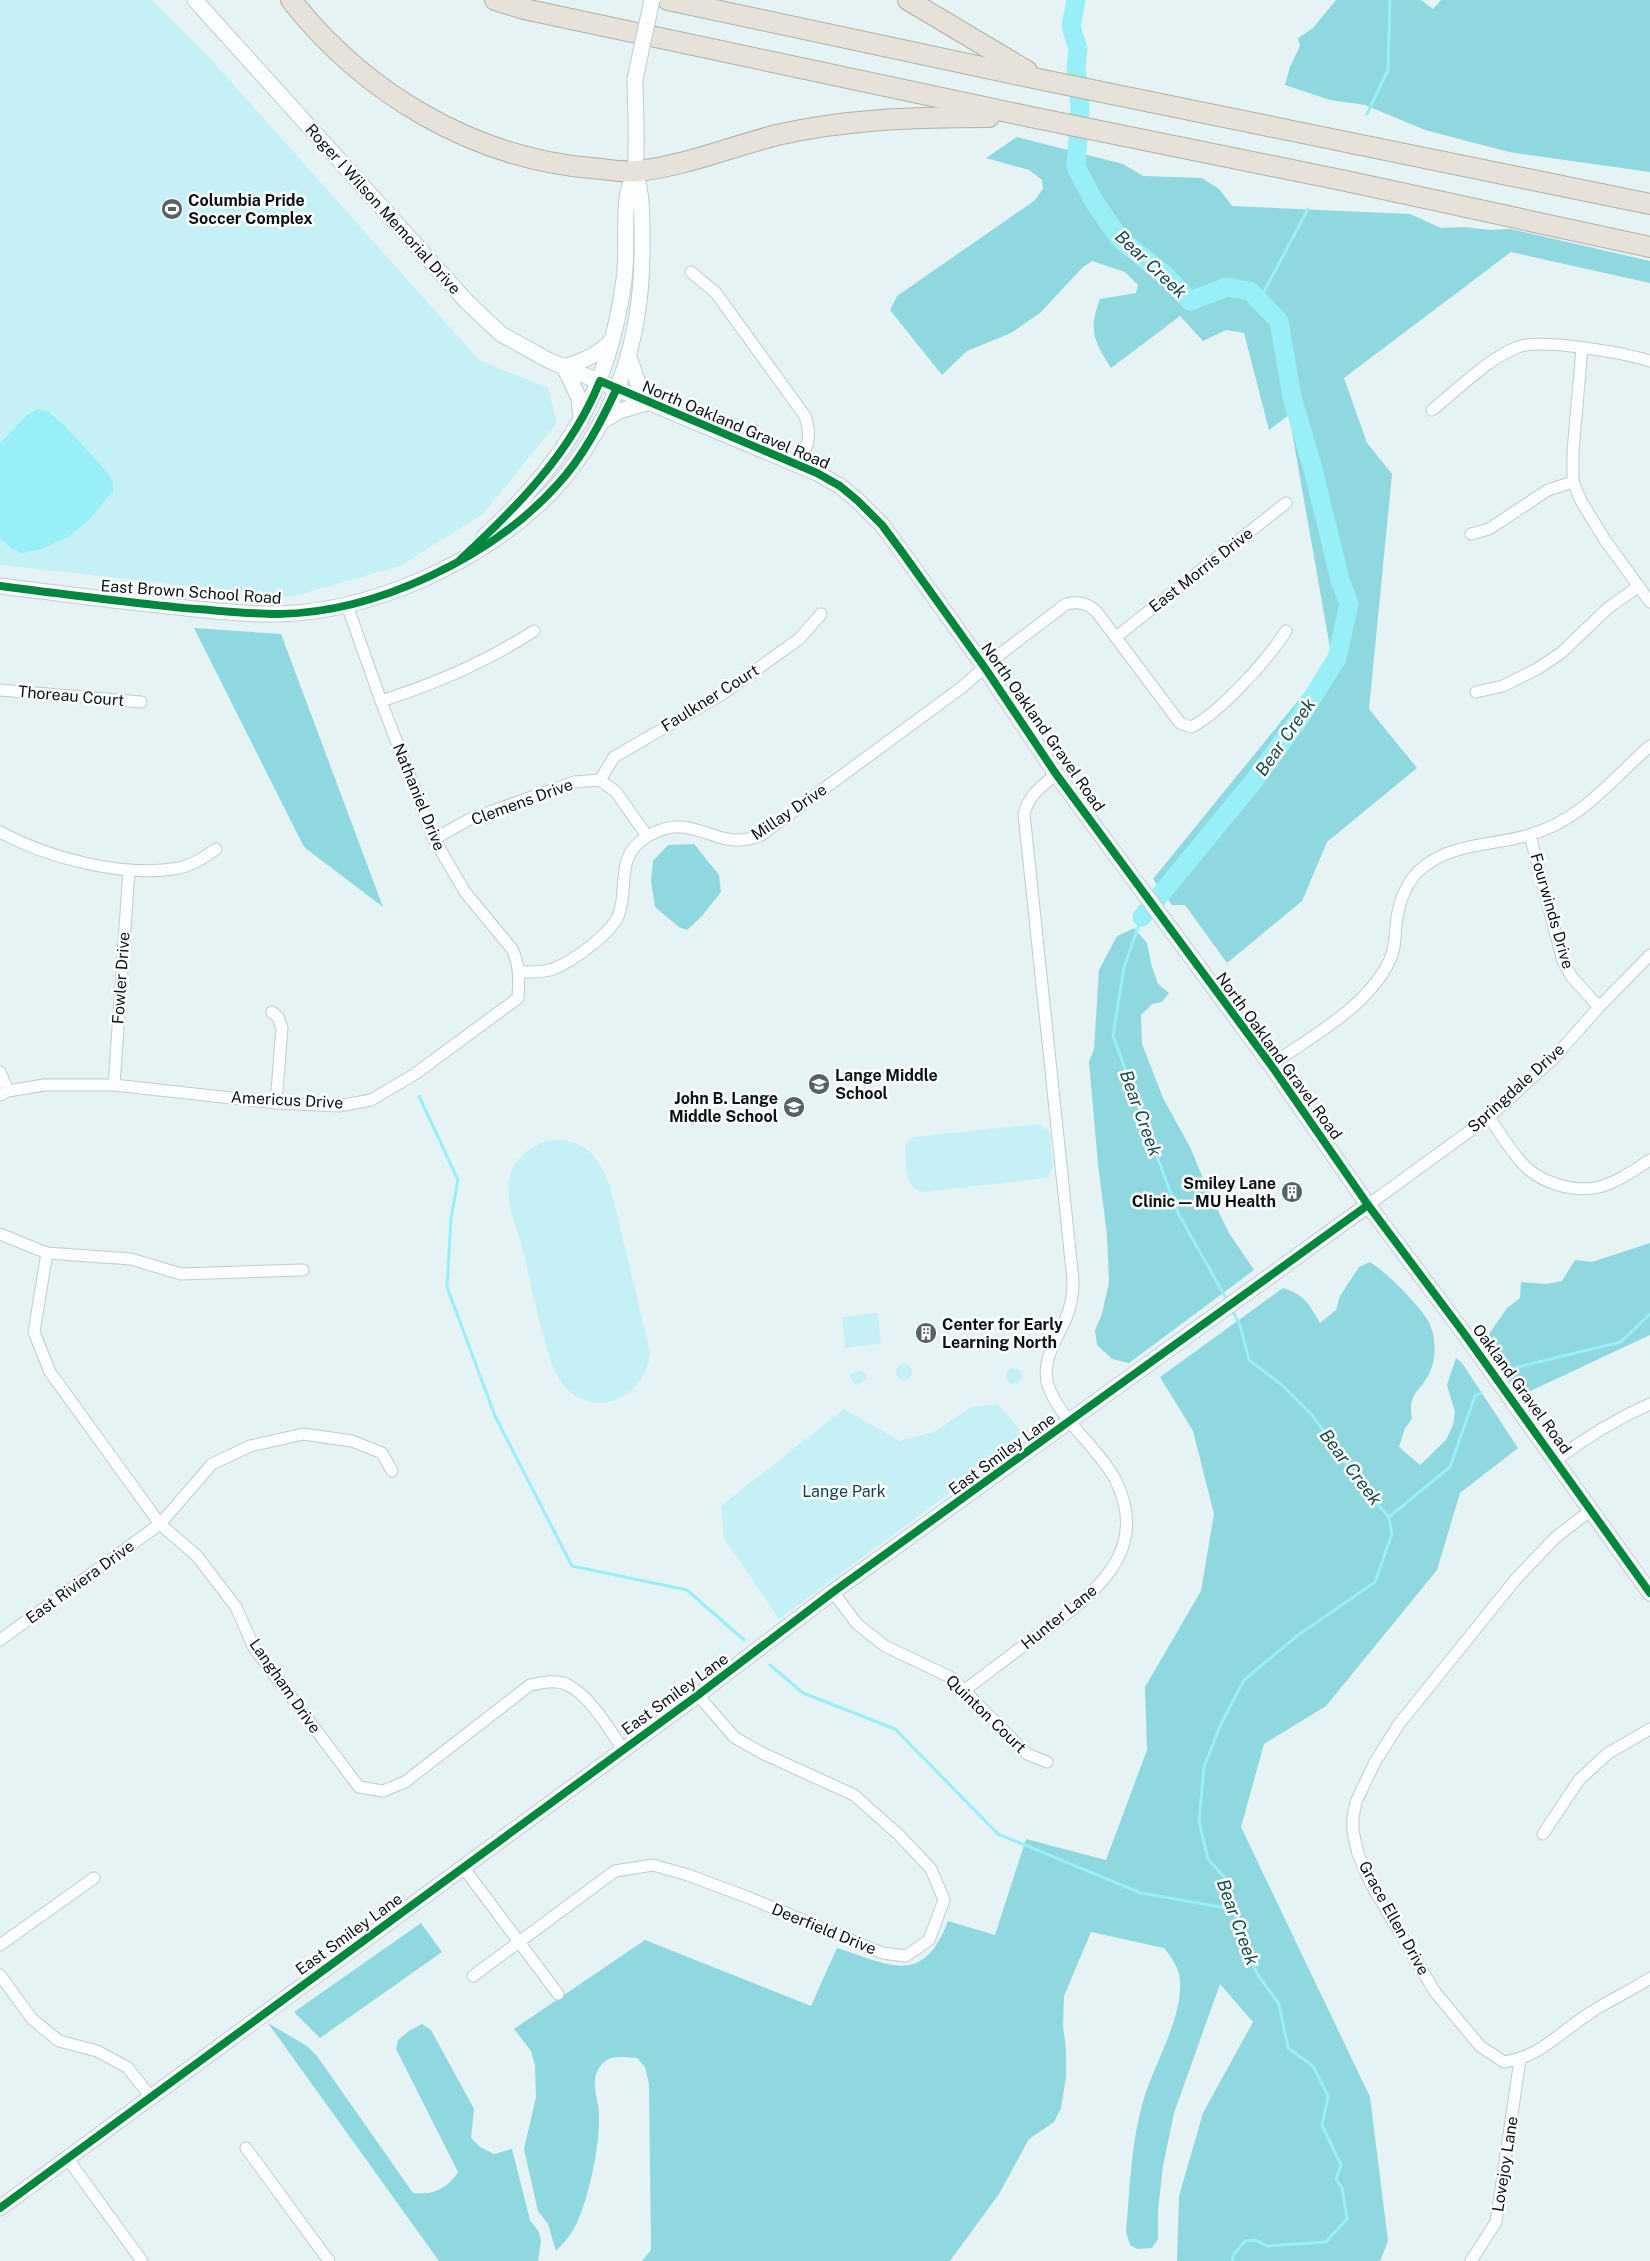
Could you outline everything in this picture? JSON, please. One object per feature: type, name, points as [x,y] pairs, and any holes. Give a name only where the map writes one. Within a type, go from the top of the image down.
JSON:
[{"type":"highway","points":[[291,0],[306,20],[347,59],[388,93],[454,132],[498,149],[558,165],[635,172],[683,164],[776,136],[822,126],[916,117],[1030,117]]},
{"type":"highway","points":[[495,0],[524,9],[1650,247]]},
{"type":"highway","points":[[668,0],[1043,80],[1650,204]]},
{"type":"highway","points":[[908,0],[1043,80]]},
{"type":"street","name":"Roger I Wilson Memorial Drive","points":[[194,0],[480,316],[501,334],[520,346],[564,367],[600,381]]},
{"type":"street","points":[[600,381],[612,339],[625,277],[628,192],[635,172],[636,79],[652,0]]},
{"type":"street","name":"East Brown School Road","points":[[0,586],[113,601],[279,614],[347,606],[386,594],[424,579],[485,546],[538,506],[560,483],[580,456],[618,388],[629,357],[637,322],[643,265],[642,191],[635,172]]},
{"type":"street","points":[[691,272],[716,293],[805,416],[809,429],[808,445],[798,465]]},
{"type":"street","points":[[582,420],[578,398],[564,367],[602,350],[612,339]]},
{"type":"street","points":[[1432,410],[1502,354],[1520,346],[1582,348],[1625,354],[1650,361]]},
{"type":"street","points":[[1582,348],[1573,451],[1573,482],[1605,540],[1650,602]]},
{"type":"street","points":[[599,424],[619,411],[650,402],[639,386],[629,357]]},
{"type":"street","name":"East Brown School Road","points":[[461,559],[530,491],[557,458],[582,420],[600,381]]},
{"type":"street","name":"North Oakland Gravel Road","points":[[600,381],[817,473],[840,486],[882,525],[985,668],[1056,774],[1271,1065],[1368,1205]]},
{"type":"street","points":[[1471,534],[1489,529],[1548,490],[1573,482]]},
{"type":"street","name":"East Morris Drive","points":[[1116,637],[1286,504]]},
{"type":"street","points":[[1476,692],[1503,686],[1537,669],[1560,653],[1608,608],[1639,586]]},
{"type":"street","name":"Millay Drive","points":[[519,972],[542,972],[562,965],[604,935],[613,926],[622,906],[622,877],[625,866],[630,854],[647,836],[663,829],[679,826],[693,827],[718,838],[733,841],[747,840],[761,835],[953,694],[1066,604],[1087,603],[1096,611],[1116,637]]},
{"type":"street","name":"Nathaniel Drive","points":[[347,606],[434,839],[465,892],[512,949],[517,958],[519,972]]},
{"type":"street","name":"Faulkner Court","points":[[600,780],[614,757],[720,695],[799,640],[821,614]]},
{"type":"street","points":[[381,701],[442,680],[467,669],[534,631]]},
{"type":"street","points":[[1116,637],[1180,723],[1191,727],[1204,721],[1275,649],[1286,631]]},
{"type":"street","name":"Thoreau Court","points":[[0,690],[141,702]]},
{"type":"street","points":[[1271,1065],[1365,997],[1379,980],[1391,960],[1400,904],[1407,886],[1421,869],[1439,856],[1463,847],[1530,835],[1558,824],[1583,809],[1616,781],[1650,746]]},
{"type":"street","name":"Hunter Lane","points":[[965,1690],[1083,1602],[1104,1581],[1121,1554],[1128,1529],[1125,1502],[1115,1479],[1058,1404],[1048,1384],[1046,1372],[1052,1346],[1069,1312],[1073,1296],[1073,1280],[1024,814],[1027,802],[1034,792],[1056,774]]},
{"type":"street","points":[[600,780],[616,792],[647,836]]},
{"type":"street","name":"Clemens Drive","points":[[434,839],[470,819],[574,782],[600,780]]},
{"type":"street","points":[[0,832],[24,844],[66,858],[128,870],[179,868],[200,861],[216,849]]},
{"type":"street","name":"Fourwinds Drive","points":[[1530,835],[1563,961],[1571,976],[1599,1007]]},
{"type":"street","name":"Fowler Drive","points":[[114,1085],[128,870]]},
{"type":"street","name":"Springdale Drive","points":[[1368,1205],[1490,1117],[1552,1060],[1599,1007],[1650,955]]},
{"type":"street","name":"Americus Drive","points":[[4,1093],[44,1085],[114,1085],[276,1103],[339,1106],[371,1100],[414,1074],[518,998],[519,972]]},
{"type":"street","points":[[272,1012],[278,1017],[282,1028],[276,1103]]},
{"type":"street","points":[[0,1072],[4,1093]]},
{"type":"street","points":[[1490,1117],[1522,1163],[1544,1179],[1569,1188],[1598,1187],[1626,1176],[1650,1160]]},
{"type":"street","name":"East Smiley Lane","points":[[0,2208],[698,1695],[833,1592],[1072,1421],[1368,1205]]},
{"type":"street","name":"Oakland Gravel Road","points":[[1368,1205],[1556,1460],[1650,1592]]},
{"type":"street","points":[[0,1234],[48,1253],[131,1260],[181,1274],[303,1270]]},
{"type":"street","name":"Langham Drive","points":[[48,1253],[34,1332],[50,1372],[160,1524],[197,1556],[236,1607],[254,1648],[359,1787],[384,1791],[405,1782],[530,1685],[550,1681],[567,1685],[589,1702],[623,1749]]},
{"type":"street","points":[[1556,1460],[1580,1442],[1650,1404]]},
{"type":"street","name":"East Riviera Drive","points":[[0,1640],[160,1524],[212,1464],[250,1446],[303,1434],[352,1442],[382,1453],[392,1471]]},
{"type":"street","name":"Grace Ellen Drive","points":[[1520,2060],[1504,2062],[1491,2054],[1462,2025],[1435,1992],[1372,1884],[1358,1854],[1353,1831],[1353,1817],[1356,1802],[1371,1770],[1399,1724],[1515,1580],[1556,1537],[1592,1510]]},
{"type":"street","name":"Quinton Court","points":[[833,1592],[856,1624],[885,1646],[952,1678],[1026,1754],[1048,1762]]},
{"type":"street","name":"Deerfield Drive","points":[[473,1976],[615,1871],[653,1865],[688,1875],[747,1897],[882,1953],[906,1956],[929,1940],[944,1900],[931,1869],[899,1835],[854,1795],[762,1753],[734,1737],[698,1695]]},
{"type":"street","points":[[1543,1834],[1580,1780],[1606,1754],[1650,1729]]},
{"type":"street","points":[[463,1867],[558,1994]]},
{"type":"street","points":[[0,1945],[94,1878]]},
{"type":"street","points":[[0,1975],[32,2019],[59,2041],[97,2051],[127,2067],[150,2096]]},
{"type":"street","points":[[1520,2060],[1536,2051],[1590,2012],[1650,1978]]},
{"type":"street","name":"Lovejoy Lane","points":[[1471,2261],[1496,2222],[1520,2060]]},
{"type":"street","points":[[246,2148],[329,2261]]},
{"type":"street","points":[[67,2158],[142,2261]]},
{"type":"green space","name":"Columbia Pride Soccer Complex","points":[[0,0],[152,0],[209,57],[479,360],[548,388],[557,423],[483,514],[400,566],[291,597],[0,565]]},
{"type":"green space","points":[[1039,1124],[1048,1130],[1050,1134],[1053,1168],[1047,1178],[922,1192],[916,1189],[909,1180],[905,1148],[906,1144],[913,1137]]},
{"type":"green space","points":[[551,1140],[563,1140],[583,1147],[597,1160],[603,1169],[611,1190],[650,1352],[642,1378],[623,1396],[611,1401],[599,1403],[586,1401],[573,1394],[564,1386],[554,1370],[544,1340],[522,1247],[512,1214],[508,1188],[514,1165],[530,1149]]},
{"type":"green space","points":[[878,1313],[881,1344],[845,1348],[842,1317]]},
{"type":"green space","points":[[901,1364],[907,1364],[912,1369],[910,1378],[901,1380],[896,1375],[896,1369]]},
{"type":"green space","points":[[1014,1368],[1022,1376],[1014,1384],[1006,1376]]},
{"type":"green space","points":[[861,1371],[866,1374],[867,1379],[857,1385],[854,1384],[849,1374]]},
{"type":"green space","name":"Lange Park","points":[[998,1404],[1026,1437],[779,1619],[724,1538],[721,1506],[844,1409],[900,1441],[936,1431],[971,1407]]},
{"type":"shaded area","points":[[1336,0],[1421,0],[1433,9],[1441,0],[1650,0],[1650,172],[1509,152],[1425,130],[1365,105],[1330,100],[1285,85],[1290,67],[1300,46],[1298,38],[1313,28]]},
{"type":"shaded area","points":[[1017,137],[1123,164],[1143,176],[1202,178],[1219,189],[1232,206],[1410,214],[1441,228],[1511,229],[1650,261],[1650,283],[1511,252],[1344,378],[1367,443],[1392,474],[1369,709],[1417,768],[1327,842],[1302,901],[1227,963],[1185,905],[1172,905],[1153,879],[1332,659],[1289,415],[1269,430],[1244,333],[1226,330],[1203,341],[1180,316],[1111,368],[1097,343],[1094,328],[1096,310],[1100,299],[1136,293],[1138,285],[1125,272],[1092,261],[1082,268],[1040,313],[1011,333],[967,351],[942,375],[890,310],[897,296],[1034,201],[1043,189],[1042,180],[1029,170],[986,158]]},
{"type":"shaded area","points":[[38,409],[47,411],[64,425],[108,473],[113,483],[113,491],[89,520],[68,537],[42,549],[23,553],[12,549],[0,538],[0,443],[26,416]]},
{"type":"shaded area","points":[[194,628],[281,634],[383,907],[304,847]]},
{"type":"shaded area","points":[[694,844],[719,875],[721,892],[702,916],[687,930],[679,927],[655,907],[651,881],[653,861],[668,845]]},
{"type":"shaded area","points":[[1134,928],[1147,943],[1158,984],[1169,993],[1162,1002],[1152,1004],[1141,1015],[1142,1044],[1163,1098],[1190,1147],[1229,1233],[1254,1270],[1129,1363],[1112,1359],[1097,1345],[1095,1330],[1102,1314],[1109,1282],[1107,1235],[1098,1164],[1089,1062],[1094,1049],[1099,970],[1117,936]]},
{"type":"shaded area","points":[[1650,1243],[1650,1335],[1520,1396],[1483,1343],[1507,1308],[1520,1298],[1521,1282],[1546,1284],[1562,1281],[1575,1260],[1592,1262]]},
{"type":"shaded area","points":[[1370,1262],[1392,1280],[1416,1305],[1427,1319],[1434,1338],[1432,1366],[1413,1398],[1411,1403],[1412,1419],[1405,1428],[1399,1447],[1420,1465],[1446,1440],[1453,1425],[1455,1412],[1447,1385],[1456,1358],[1462,1363],[1518,1448],[1460,1493],[1437,1570],[1326,1706],[1264,1744],[1241,1827],[1370,2097],[1388,2241],[1380,2261],[1177,2261],[1179,2196],[1203,2113],[1253,2022],[1220,1984],[1174,2113],[1163,2166],[1158,2210],[1158,2239],[1152,2248],[1137,2249],[1130,2245],[1126,2232],[1132,2163],[1140,2112],[1173,2025],[1180,1996],[1180,1977],[1175,1964],[1164,1948],[1091,1932],[1064,1996],[1063,2026],[1066,2049],[1066,2077],[1061,2108],[1054,2122],[1029,2139],[999,2194],[950,2261],[642,2261],[651,2250],[649,2084],[645,2067],[637,2058],[624,2057],[609,2059],[601,2066],[595,2077],[599,2127],[593,2172],[585,2202],[575,2227],[556,2251],[548,2224],[538,2211],[524,2149],[536,2097],[535,2066],[531,2051],[514,2029],[645,1940],[811,2006],[837,1948],[872,1960],[902,1966],[915,1963],[927,1956],[938,1942],[948,1921],[995,1935],[1026,1839],[1106,1860],[1147,1750],[1145,1687],[1201,1591],[1214,1514],[1193,1431],[1160,1377],[1283,1288],[1297,1294],[1306,1301],[1320,1323],[1336,1310],[1340,1296],[1359,1267]]},
{"type":"shaded area","points":[[421,1923],[442,1952],[320,2038],[294,2012]]},
{"type":"shaded area","points":[[268,2023],[307,2046],[317,2056],[413,2193],[420,2194],[439,2190],[454,2178],[458,2172],[396,2049],[398,2040],[409,2031],[422,2024],[431,2030],[474,2109],[471,2138],[480,2147],[494,2154],[512,2149],[530,2220],[539,2232],[541,2241],[538,2261],[439,2261]]},
{"type":"waterway","name":"Bear Creek","points":[[1076,0],[1071,26],[1078,49],[1076,67],[1080,107],[1076,167],[1095,203],[1120,239],[1166,276],[1190,301],[1227,287],[1250,291],[1279,321],[1292,397],[1313,469],[1340,580],[1349,604],[1337,658],[1299,719],[1253,782],[1142,917]]},
{"type":"waterway","points":[[1367,114],[1388,70],[1390,0]]},
{"type":"waterway","points":[[1259,301],[1308,209]]},
{"type":"waterway","name":"Bear Creek","points":[[1142,917],[1124,967],[1113,1036],[1178,1213],[1227,1300]]},
{"type":"waterway","points":[[419,1096],[458,1180],[451,1218],[447,1287],[495,1416],[572,1566],[687,1590],[744,1640]]},
{"type":"waterway","name":"Bear Creek","points":[[1232,1310],[1240,1325],[1249,1360],[1282,1385],[1312,1415],[1368,1494],[1389,1517],[1392,1534],[1375,1582],[1297,1636],[1244,1680],[1220,1726],[1204,1767],[1199,1821],[1208,1859],[1227,1880],[1237,1910],[1239,1936],[1258,1975],[1279,2004],[1288,2048],[1313,2066],[1328,2096],[1322,2125],[1341,2165],[1336,2179],[1342,2188],[1347,2219],[1326,2242],[1267,2246],[1256,2240],[1245,2241],[1234,2254],[1232,2261]]},
{"type":"waterway","points":[[1512,1371],[1518,1367],[1621,1342],[1650,1314]]},
{"type":"waterway","points":[[1389,1517],[1450,1467],[1475,1396],[1481,1393]]},
{"type":"waterway","points":[[770,1665],[803,1693],[895,1729],[998,1834],[1141,1893],[1237,1910]]},
{"type":"cycle path","points":[[461,559],[541,478],[574,432],[600,381],[817,473],[840,486],[858,501],[882,525],[902,552],[985,668],[1056,774],[1271,1065],[1368,1205],[1463,1332],[1650,1593]]},
{"type":"cycle path","points":[[0,586],[184,608],[278,614],[316,611],[354,604],[393,592],[467,557],[501,535],[531,511],[558,484],[576,462],[598,426],[617,388]]},
{"type":"cycle path","points":[[0,2208],[698,1695],[833,1592],[1368,1205]]},
{"type":"place","name":"Columbia Pride Soccer Complex","points":[[172,209]]},
{"type":"place","name":"Lange Middle School","points":[[819,1084]]},
{"type":"place","name":"John B. Lange Middle School","points":[[794,1107]]},
{"type":"place","name":"Smiley Lane Clinic — MU Health","points":[[1292,1192]]},
{"type":"place","name":"Center for Early Learning North","points":[[926,1333]]}]
